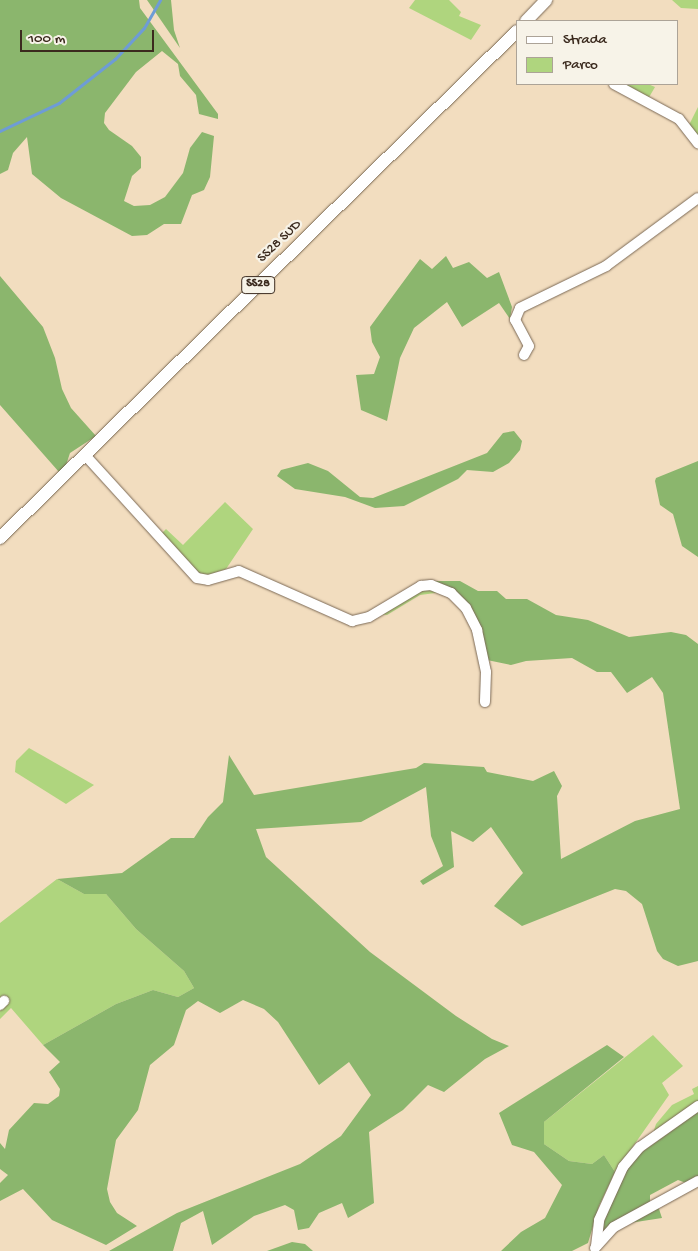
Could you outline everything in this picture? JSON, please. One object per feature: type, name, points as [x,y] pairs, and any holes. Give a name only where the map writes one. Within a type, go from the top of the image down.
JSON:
[{"type":"main road","points":[[527,20],[546,0]]},
{"type":"main road","name":"SS28 SUD","points":[[0,538],[516,32]]},
{"type":"street","points":[[616,85],[679,119],[698,143]]},
{"type":"street","points":[[524,355],[529,346],[515,320],[520,308],[606,266],[698,198]]},
{"type":"street","points":[[85,455],[197,578],[208,580],[240,571],[352,621],[369,617],[421,586],[431,586],[451,593],[466,608],[477,630],[487,678],[485,702]]},
{"type":"street","points":[[595,1248],[599,1220],[623,1167],[640,1147],[698,1106]]},
{"type":"street","points":[[595,1248],[614,1227],[698,1181]]},
{"type":"green space","points":[[0,0],[139,0],[140,8],[218,114],[218,119],[199,114],[196,95],[180,76],[178,64],[162,51],[136,72],[105,113],[104,123],[109,130],[132,146],[141,157],[141,168],[132,176],[124,201],[134,206],[150,205],[165,197],[183,173],[190,148],[202,132],[214,136],[210,177],[204,190],[192,195],[181,224],[164,224],[147,235],[132,236],[61,198],[32,174],[27,137],[13,153],[8,170],[0,174]]},
{"type":"green space","points":[[147,0],[171,0],[174,30],[180,48]]},
{"type":"green space","points":[[415,0],[449,0],[461,12],[459,16],[481,25],[471,40],[409,8]]},
{"type":"green space","points":[[672,0],[698,0],[698,9],[681,8]]},
{"type":"green space","points":[[622,85],[650,85],[655,87],[648,99]]},
{"type":"green space","points":[[698,107],[698,139],[689,125]]},
{"type":"green space","points":[[446,256],[453,268],[469,262],[487,278],[499,272],[512,307],[510,319],[499,303],[462,327],[447,302],[414,328],[400,358],[387,421],[361,410],[356,375],[374,374],[380,357],[372,342],[370,327],[420,259],[432,269]]},
{"type":"green space","points":[[0,276],[43,327],[55,358],[62,389],[71,408],[96,436],[70,453],[66,465],[59,472],[0,405]]},
{"type":"green space","points":[[514,431],[522,441],[520,450],[509,463],[493,472],[467,470],[458,479],[404,506],[375,508],[345,497],[295,489],[277,476],[281,470],[308,463],[328,471],[360,497],[373,498],[487,453],[503,433]]},
{"type":"green space","points":[[698,461],[698,557],[682,546],[673,514],[660,505],[655,481],[656,478]]},
{"type":"green space","points":[[225,502],[253,529],[226,569],[203,577],[160,535],[166,529],[183,545]]},
{"type":"green space","points":[[427,581],[460,581],[478,591],[497,591],[506,599],[527,599],[556,615],[588,620],[629,637],[671,632],[686,635],[698,644],[698,961],[678,966],[663,959],[657,951],[642,904],[626,891],[615,889],[522,926],[494,906],[523,873],[491,827],[473,842],[451,831],[454,867],[423,885],[420,881],[443,866],[431,836],[426,787],[361,822],[256,829],[266,857],[370,952],[456,1016],[492,1039],[509,1046],[485,1059],[444,1092],[428,1085],[403,1110],[369,1132],[374,1203],[348,1218],[342,1203],[319,1213],[309,1228],[298,1230],[294,1210],[285,1205],[254,1216],[212,1245],[203,1211],[181,1223],[173,1251],[109,1251],[177,1213],[300,1164],[341,1136],[371,1095],[349,1062],[319,1085],[278,1022],[264,1009],[243,1000],[220,1013],[198,1001],[186,1010],[174,1045],[150,1065],[138,1110],[116,1140],[107,1189],[110,1202],[117,1213],[137,1226],[106,1245],[52,1220],[23,1189],[0,1201],[0,1183],[8,1175],[0,1169],[0,1143],[5,1149],[9,1130],[34,1103],[48,1104],[59,1096],[60,1089],[49,1072],[60,1062],[43,1045],[116,1004],[153,990],[178,997],[194,988],[184,971],[136,929],[106,894],[84,894],[57,879],[122,873],[171,838],[194,838],[208,817],[223,802],[229,755],[254,795],[416,768],[424,763],[484,767],[487,772],[533,781],[554,771],[562,786],[557,796],[561,859],[635,821],[680,809],[663,693],[652,677],[627,693],[611,672],[597,672],[572,658],[526,661],[511,665],[487,660],[474,616]]},
{"type":"green space","points":[[426,588],[443,592],[420,595],[387,615],[379,614]]},
{"type":"green space","points":[[29,748],[94,785],[66,804],[15,772],[16,761]]},
{"type":"green space","points":[[57,879],[84,894],[106,894],[136,929],[184,971],[194,988],[178,997],[153,990],[116,1004],[43,1045],[11,1008],[0,1019],[0,1011],[7,1004],[0,1000],[0,923]]},
{"type":"green space","points":[[653,1035],[683,1066],[662,1083],[669,1095],[615,1172],[604,1155],[592,1164],[569,1161],[544,1144],[544,1122]]},
{"type":"green space","points":[[607,1045],[624,1057],[544,1122],[544,1144],[569,1161],[592,1164],[604,1155],[615,1172],[599,1206],[588,1243],[572,1251],[501,1251],[521,1232],[545,1218],[562,1185],[534,1152],[512,1145],[499,1113]]},
{"type":"green space","points":[[698,1086],[698,1101],[653,1133],[656,1124],[672,1105],[694,1094],[692,1089]]},
{"type":"green space","points":[[698,1112],[698,1177],[686,1183],[678,1180],[650,1195],[650,1202],[599,1234],[625,1170],[642,1152]]},
{"type":"green space","points":[[658,1206],[662,1218],[623,1224]]},
{"type":"green space","points":[[292,1242],[305,1244],[313,1251],[267,1251]]},
{"type":"waterway","points":[[0,131],[59,103],[115,59],[144,28],[160,0]]}]
